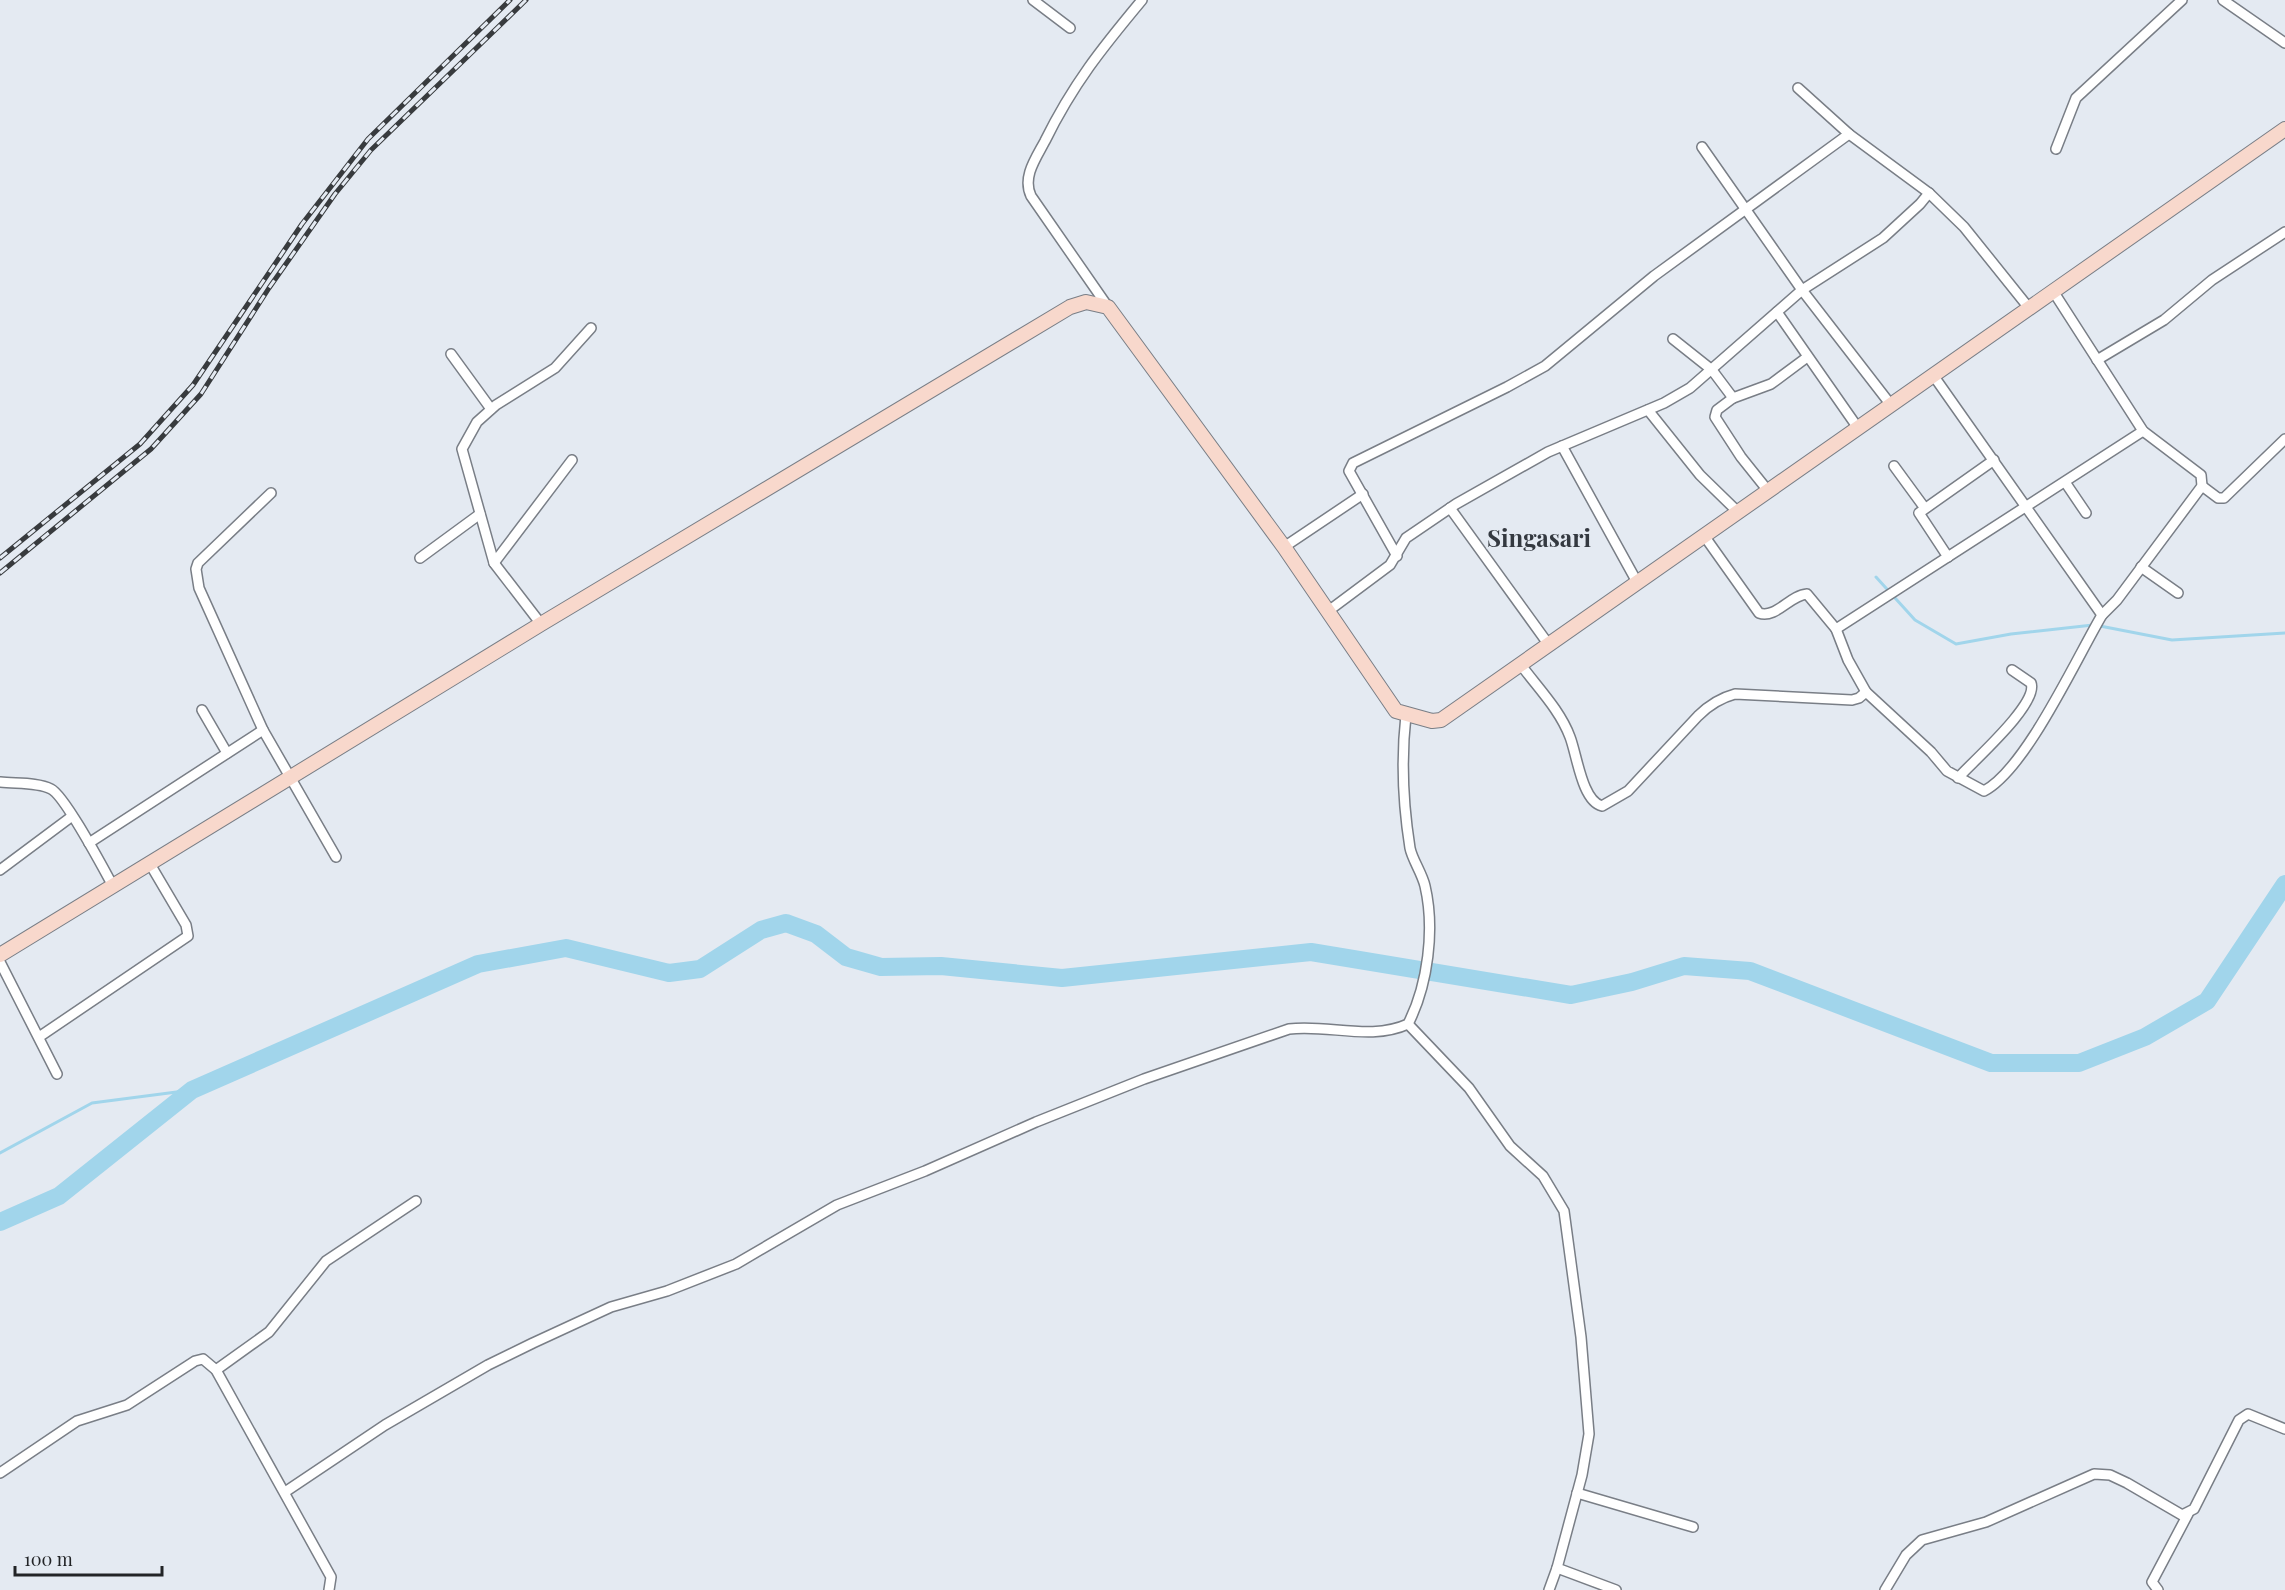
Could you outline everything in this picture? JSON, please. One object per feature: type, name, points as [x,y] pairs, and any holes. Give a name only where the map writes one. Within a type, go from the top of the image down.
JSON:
[{"type":"street","points":[[1033,0],[1070,28]]},
{"type":"street","points":[[1142,0],[1085,69],[1066,98],[1027,180],[1031,196],[1108,307],[1284,547],[1396,711],[1432,722],[1441,720],[1521,665],[2285,129]]},
{"type":"street","points":[[2056,149],[2076,98],[2182,0]]},
{"type":"street","points":[[2223,0],[2285,43]]},
{"type":"street","points":[[1798,88],[1849,134],[1929,193],[1964,227],[2029,308]]},
{"type":"street","points":[[1397,556],[1349,471],[1353,463],[1545,366],[1654,276],[1849,134]]},
{"type":"street","points":[[1702,147],[1802,290],[1891,405]]},
{"type":"street","points":[[1327,612],[1378,576],[1397,556],[1406,538],[1450,508],[1509,472],[1562,446],[1648,410],[1690,388],[1802,290],[1883,238],[1929,193]]},
{"type":"street","points":[[2097,360],[2164,320],[2212,280],[2285,232]]},
{"type":"street","points":[[1705,537],[1759,613],[1771,613],[1798,595],[1807,594],[1836,629],[1848,660],[1866,692],[1931,752],[1947,771],[1984,791],[2002,778],[2037,732],[2100,619],[2117,600],[2202,486],[2201,475],[2143,431],[2053,291]]},
{"type":"street","points":[[0,955],[541,624],[1070,308],[1086,302],[1108,307]]},
{"type":"street","points":[[1777,312],[1806,358],[1858,428]]},
{"type":"street","points":[[541,624],[494,563],[462,449],[477,422],[491,409],[555,368],[591,328]]},
{"type":"street","points":[[1673,339],[1712,370],[1733,398]]},
{"type":"street","points":[[451,354],[491,409]]},
{"type":"street","points":[[1769,492],[1741,457],[1715,417],[1718,410],[1733,398],[1771,384],[1806,358]]},
{"type":"street","points":[[1934,375],[2100,619]]},
{"type":"street","points":[[1648,410],[1700,475],[1739,513]]},
{"type":"street","points":[[1836,629],[2143,431]]},
{"type":"street","points":[[2202,486],[2218,498],[2224,498],[2285,439]]},
{"type":"street","points":[[1562,446],[1637,582]]},
{"type":"street","points":[[494,563],[572,460]]},
{"type":"street","points":[[1948,557],[1920,516],[1924,507],[1994,460]]},
{"type":"street","points":[[1894,466],[1924,507]]},
{"type":"street","points":[[2065,482],[2086,513]]},
{"type":"street","points":[[271,493],[207,552],[196,569],[204,602],[263,730],[336,857]]},
{"type":"street","points":[[1284,547],[1363,494]]},
{"type":"street","points":[[1450,508],[1549,645]]},
{"type":"street","points":[[420,558],[480,514]]},
{"type":"street","points":[[2141,567],[2178,593]]},
{"type":"street","points":[[1521,665],[1555,710],[1570,736],[1585,787],[1593,801],[1602,806],[1628,792],[1709,705],[1724,697],[1735,694],[1852,700],[1866,692]]},
{"type":"street","points":[[1958,778],[1989,748],[2030,695],[2031,683],[2012,670]]},
{"type":"street","points":[[202,710],[227,753]]},
{"type":"street","points":[[285,1492],[384,1425],[507,1355],[611,1307],[667,1291],[736,1264],[837,1205],[925,1171],[1036,1122],[1144,1079],[1277,1032],[1309,1027],[1370,1031],[1393,1029],[1408,1024],[1421,994],[1428,942],[1428,898],[1420,867],[1410,851],[1403,745],[1406,715]]},
{"type":"street","points":[[89,843],[263,730]]},
{"type":"street","points":[[0,782],[54,790],[66,804],[71,817],[89,843],[113,886]]},
{"type":"street","points":[[0,870],[71,817]]},
{"type":"street","points":[[39,1037],[188,936],[189,930],[150,864]]},
{"type":"street","points":[[0,962],[57,1074]]},
{"type":"street","points":[[1408,1024],[1469,1088],[1510,1146],[1544,1176],[1564,1211],[1580,1326],[1589,1434],[1577,1493],[1549,1590]]},
{"type":"street","points":[[216,1370],[269,1332],[326,1261],[416,1201]]},
{"type":"street","points":[[0,1473],[77,1421],[127,1405],[195,1361],[208,1361],[216,1370],[331,1577],[329,1590]]},
{"type":"street","points":[[2158,1590],[2152,1582],[2243,1417],[2248,1414],[2285,1429]]},
{"type":"street","points":[[1885,1590],[1906,1555],[1923,1540],[2004,1515],[2094,1474],[2110,1475],[2182,1515],[2188,1514]]},
{"type":"street","points":[[1577,1493],[1693,1527]]},
{"type":"street","points":[[1557,1568],[1616,1590]]},
{"type":"waterway","points":[[1876,577],[1915,620],[1956,644],[2011,634],[2093,625]]},
{"type":"waterway","points":[[2100,626],[2172,640],[2285,633]]},
{"type":"waterway","points":[[0,1222],[59,1196],[192,1090],[478,964],[566,948],[669,973],[700,969],[761,930],[786,923],[816,934],[846,957],[881,967],[941,966],[1062,978],[1311,952],[1571,995],[1632,982],[1684,966],[1750,971],[1991,1063],[2079,1063],[2145,1037],[2207,1001],[2285,884]]},
{"type":"waterway","points":[[0,1153],[92,1103],[192,1090]]},
{"type":"railway","points":[[0,558],[140,444],[193,385],[302,224],[368,139],[510,0]]},
{"type":"railway","points":[[0,573],[151,449],[201,394],[269,288],[335,194],[371,150],[526,0]]},
{"type":"district","name":"Singasari","points":[[1539,539]]}]
